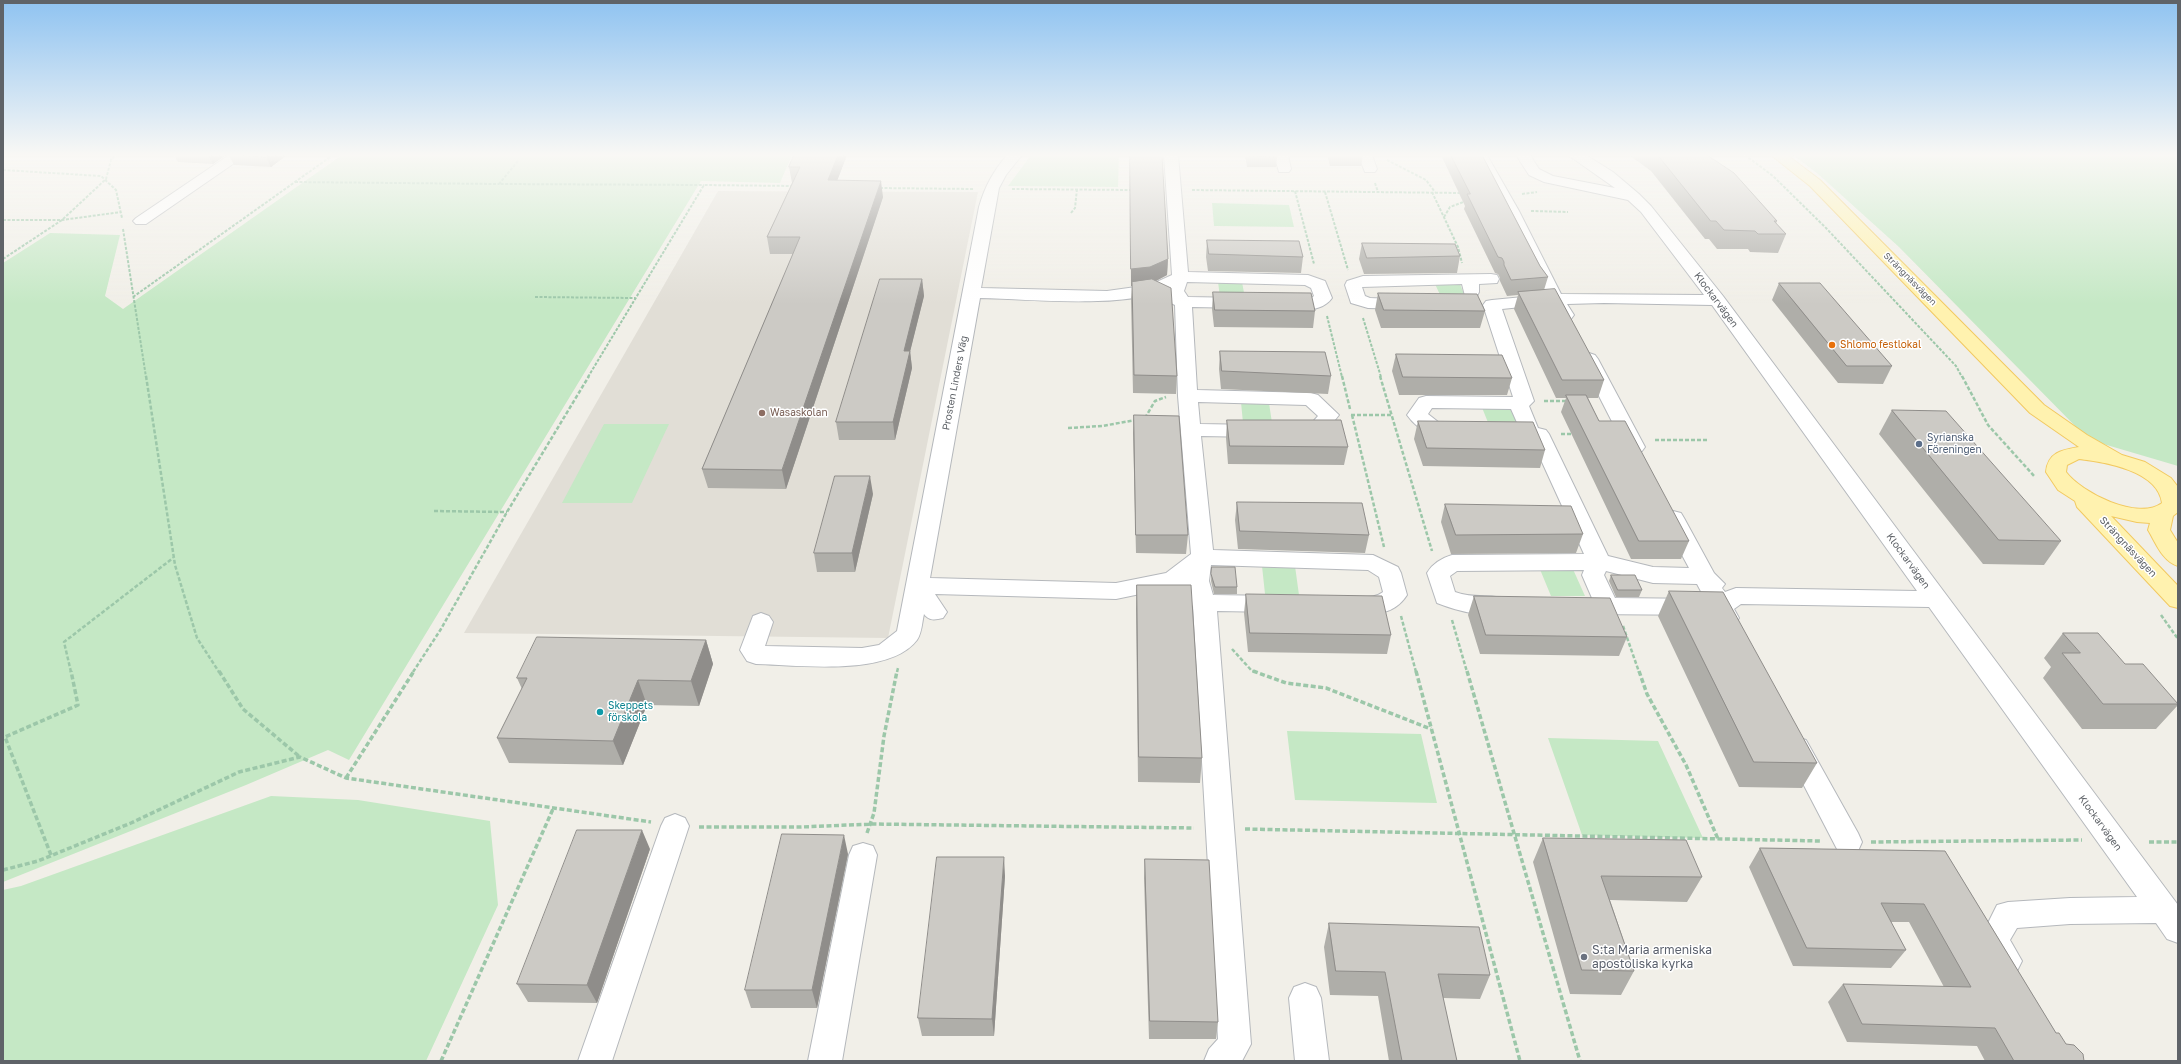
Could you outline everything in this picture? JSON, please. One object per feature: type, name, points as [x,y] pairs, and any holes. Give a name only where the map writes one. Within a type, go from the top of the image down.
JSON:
[{"type":"main road","name":"Strängnäsvägen","points":[[1836,205],[2037,408],[2080,439],[2113,457]]},
{"type":"main road","name":"Strängnäsvägen","points":[[2037,408],[2058,446],[2061,458]]},
{"type":"main road","points":[[2172,505],[2147,515],[2126,513],[2101,506],[2078,494],[2061,481],[2056,472],[2057,462],[2061,458],[2079,453],[2113,457],[2148,472],[2164,484],[2170,492],[2172,505],[2159,530],[2171,550],[2178,558]]},
{"type":"main road","points":[[2148,472],[2178,477]]},
{"type":"main road","name":"Strängnäsvägen","points":[[2078,494],[2178,600]]},
{"type":"street","points":[[141,221],[165,205]]},
{"type":"street","name":"Prosten Linders Väg","points":[[908,635],[989,205]]},
{"type":"street","points":[[1176,205],[1180,277],[1176,291],[1183,302],[1188,396],[1202,557],[1197,572],[1198,589],[1206,612],[1218,829],[1235,1044],[1221,1061]]},
{"type":"street","points":[[1507,205],[1543,276],[1558,300],[1644,463]]},
{"type":"street","name":"Klockarvägen","points":[[1640,205],[1717,300],[2171,920]]},
{"type":"street","points":[[972,293],[1107,296],[1154,289],[1180,277],[1308,280],[1321,292],[1314,304],[1183,302],[1154,289]]},
{"type":"street","points":[[1470,279],[1470,290],[1521,402],[1530,432]]},
{"type":"street","points":[[1423,304],[1368,303],[1355,292],[1362,281],[1491,279]]},
{"type":"street","points":[[1477,305],[1513,301],[1558,300],[1717,300]]},
{"type":"street","points":[[1188,396],[1311,399],[1329,415],[1316,431],[1199,430],[1191,428]]},
{"type":"street","points":[[1468,431],[1437,431],[1417,415],[1426,402],[1521,402]]},
{"type":"street","points":[[1507,432],[1530,432],[1539,434],[1599,562]]},
{"type":"street","points":[[1662,498],[1703,576],[1729,602],[1736,635]]},
{"type":"street","points":[[917,586],[1116,590],[1173,579],[1202,557],[1373,563],[1393,584],[1382,606],[1336,605]]},
{"type":"street","points":[[1599,562],[1592,575],[1611,606]]},
{"type":"street","points":[[1521,606],[1466,605],[1445,597],[1438,573],[1452,563],[1599,562],[1653,575],[1703,576]]},
{"type":"street","points":[[1173,579],[1206,612]]},
{"type":"street","points":[[917,586],[935,612]]},
{"type":"street","points":[[1560,606],[1936,599]]},
{"type":"street","points":[[1206,612],[1297,604]]},
{"type":"street","points":[[761,622],[752,650],[756,655],[862,656],[886,652],[908,635]]},
{"type":"street","points":[[1788,732],[1848,842]]},
{"type":"street","points":[[595,1061],[675,826]]},
{"type":"street","points":[[825,1061],[863,855]]},
{"type":"street","points":[[2018,981],[1994,941],[2008,915],[2070,911],[2171,920]]},
{"type":"street","points":[[1305,998],[1312,1061]]},
{"type":"path","points":[[3,259],[62,220],[78,205]]},
{"type":"path","points":[[119,205],[174,558],[197,638],[243,709],[300,757],[346,778],[441,629],[507,512],[692,205]]},
{"type":"path","points":[[133,297],[263,205]]},
{"type":"path","points":[[1071,213],[1075,208],[1075,205]]},
{"type":"path","points":[[1299,205],[1393,584],[1520,1061]]},
{"type":"path","points":[[1329,205],[1438,573]]},
{"type":"path","points":[[1439,205],[1458,247],[1461,261],[1470,279]]},
{"type":"path","points":[[1444,217],[1450,207],[1457,205]]},
{"type":"path","points":[[1522,205],[1568,212]]},
{"type":"path","points":[[1802,205],[1826,228],[1956,366],[1988,425],[2036,477]]},
{"type":"path","points":[[3,220],[62,220],[99,217],[128,210]]},
{"type":"path","points":[[535,297],[636,298]]},
{"type":"path","points":[[1068,428],[1102,426],[1145,418],[1155,401],[1164,397],[1188,396]]},
{"type":"path","points":[[1521,402],[1571,401]]},
{"type":"path","points":[[1329,415],[1417,415]]},
{"type":"path","points":[[434,511],[507,512]]},
{"type":"path","points":[[52,856],[4,738],[78,705],[64,642],[174,558]]},
{"type":"path","points":[[1445,597],[1580,1061]]},
{"type":"path","points":[[1611,606],[1647,694],[1686,765],[1718,839]]},
{"type":"path","points":[[2157,611],[2168,622],[2178,639]]},
{"type":"path","points":[[1206,612],[1252,671],[1286,683],[1326,688],[1431,729]]},
{"type":"path","points":[[863,855],[867,833],[873,824],[875,793],[897,668],[908,635]]},
{"type":"path","points":[[3,870],[52,856],[132,823],[239,772],[300,757]]},
{"type":"path","points":[[441,1061],[553,809]]},
{"type":"path","points":[[2148,842],[2178,842]]},
{"type":"shaded area","name":"Wasaskolan","points":[[710,205],[975,205],[888,638],[464,633]]},
{"type":"green space","points":[[271,205],[687,205],[349,760],[328,750],[246,785],[3,882],[3,263],[50,233],[120,235],[105,296],[123,309]]},
{"type":"green space","points":[[1212,205],[1276,205],[1289,205],[1294,227],[1214,226]]},
{"type":"green space","points":[[1852,205],[2178,205],[2178,466],[2100,443],[2083,434],[1899,247]]},
{"type":"green space","points":[[1218,282],[1242,282],[1245,298],[1220,297]]},
{"type":"green space","points":[[1435,284],[1460,284],[1466,299],[1442,299]]},
{"type":"green space","points":[[1241,402],[1269,403],[1272,423],[1243,423]]},
{"type":"green space","points":[[1481,405],[1509,405],[1518,426],[1489,425]]},
{"type":"green space","points":[[604,424],[669,424],[632,503],[562,503]]},
{"type":"green space","points":[[1262,566],[1295,566],[1299,595],[1265,594]]},
{"type":"green space","points":[[1539,567],[1572,567],[1585,596],[1551,596]]},
{"type":"green space","points":[[1287,731],[1421,734],[1437,803],[1295,800]]},
{"type":"green space","points":[[1548,738],[1658,741],[1703,838],[1582,835]]},
{"type":"green space","points":[[271,796],[358,800],[490,821],[498,905],[426,1061],[3,1061],[3,890],[21,886]]},
{"type":"building","points":[[782,205],[873,205],[782,470],[702,469],[800,237],[767,237]]},
{"type":"building","points":[[1130,205],[1165,205],[1168,259],[1150,267],[1131,269]]},
{"type":"building","points":[[1472,205],[1508,205],[1540,266],[1548,277],[1511,280],[1502,258],[1498,257]]},
{"type":"building","points":[[1698,205],[1762,205],[1786,234],[1758,234],[1755,231],[1724,230],[1716,221],[1711,221]]},
{"type":"building","points":[[1207,240],[1299,241],[1303,257],[1209,254]]},
{"type":"building","points":[[1362,243],[1455,244],[1460,256],[1367,258]]},
{"type":"building","points":[[880,279],[922,279],[904,351],[910,351],[893,422],[836,422]]},
{"type":"building","points":[[1152,279],[1171,288],[1177,376],[1134,375],[1132,282]]},
{"type":"building","points":[[1779,283],[1820,283],[1892,366],[1847,366]]},
{"type":"building","points":[[1555,289],[1604,380],[1562,380],[1518,292]]},
{"type":"building","points":[[1213,292],[1311,293],[1315,311],[1215,310]]},
{"type":"building","points":[[1378,293],[1477,294],[1485,311],[1384,310]]},
{"type":"building","points":[[1220,351],[1325,352],[1331,376],[1222,371]]},
{"type":"building","points":[[1396,354],[1502,355],[1512,378],[1403,377]]},
{"type":"building","points":[[1566,395],[1586,395],[1599,421],[1625,421],[1689,541],[1639,541]]},
{"type":"building","points":[[1892,410],[1946,411],[2061,541],[1999,540]]},
{"type":"building","points":[[1134,415],[1179,416],[1188,535],[1136,535]]},
{"type":"building","points":[[1227,420],[1341,420],[1348,447],[1230,446]]},
{"type":"building","points":[[1418,421],[1533,422],[1545,450],[1427,448]]},
{"type":"building","points":[[835,476],[870,476],[852,553],[814,553]]},
{"type":"building","points":[[1237,502],[1362,503],[1369,535],[1240,531]]},
{"type":"building","points":[[1445,504],[1571,506],[1583,534],[1456,535]]},
{"type":"building","points":[[1212,567],[1235,567],[1237,587],[1215,587],[1211,574]]},
{"type":"building","points":[[1611,575],[1635,575],[1642,590],[1618,590]]},
{"type":"building","points":[[1137,585],[1191,585],[1202,758],[1139,757]]},
{"type":"building","points":[[1669,591],[1723,592],[1817,763],[1754,762]]},
{"type":"building","points":[[1246,594],[1382,596],[1391,635],[1250,633]]},
{"type":"building","points":[[1474,596],[1610,598],[1627,637],[1486,635]]},
{"type":"building","points":[[2063,633],[2098,633],[2125,664],[2143,664],[2178,704],[2103,704],[2062,653],[2080,653]]},
{"type":"building","points":[[537,637],[706,640],[691,681],[638,680],[613,741],[497,738],[527,678],[517,678]]},
{"type":"building","points":[[577,830],[642,830],[587,985],[517,984]]},
{"type":"building","points":[[782,834],[844,835],[812,990],[745,990]]},
{"type":"building","points":[[1543,838],[1686,840],[1702,877],[1601,876],[1634,971],[1582,970]]},
{"type":"building","points":[[1760,848],[1945,851],[2056,1033],[2059,1033],[2066,1044],[2074,1045],[2083,1054],[2084,1061],[2014,1061],[1995,1028],[1862,1024],[1843,984],[1971,987],[1924,904],[1881,903],[1906,950],[1807,948]]},
{"type":"building","points":[[937,857],[1004,857],[992,1019],[918,1018]]},
{"type":"building","points":[[1145,859],[1209,860],[1218,1022],[1150,1021]]},
{"type":"building","points":[[1329,923],[1479,927],[1490,975],[1438,974],[1457,1061],[1402,1061],[1385,972],[1336,971]]},
{"type":"place","name":"Shlomo festlokal","points":[[1832,345]]},
{"type":"place","name":"Wasaskolan","points":[[762,413]]},
{"type":"place","name":"Syrianska Föreningen","points":[[1919,444]]},
{"type":"place","name":"Skeppets förskola","points":[[600,712]]},
{"type":"place","name":"S:ta Maria armeniska apostoliska kyrka","points":[[1584,957]]}]
